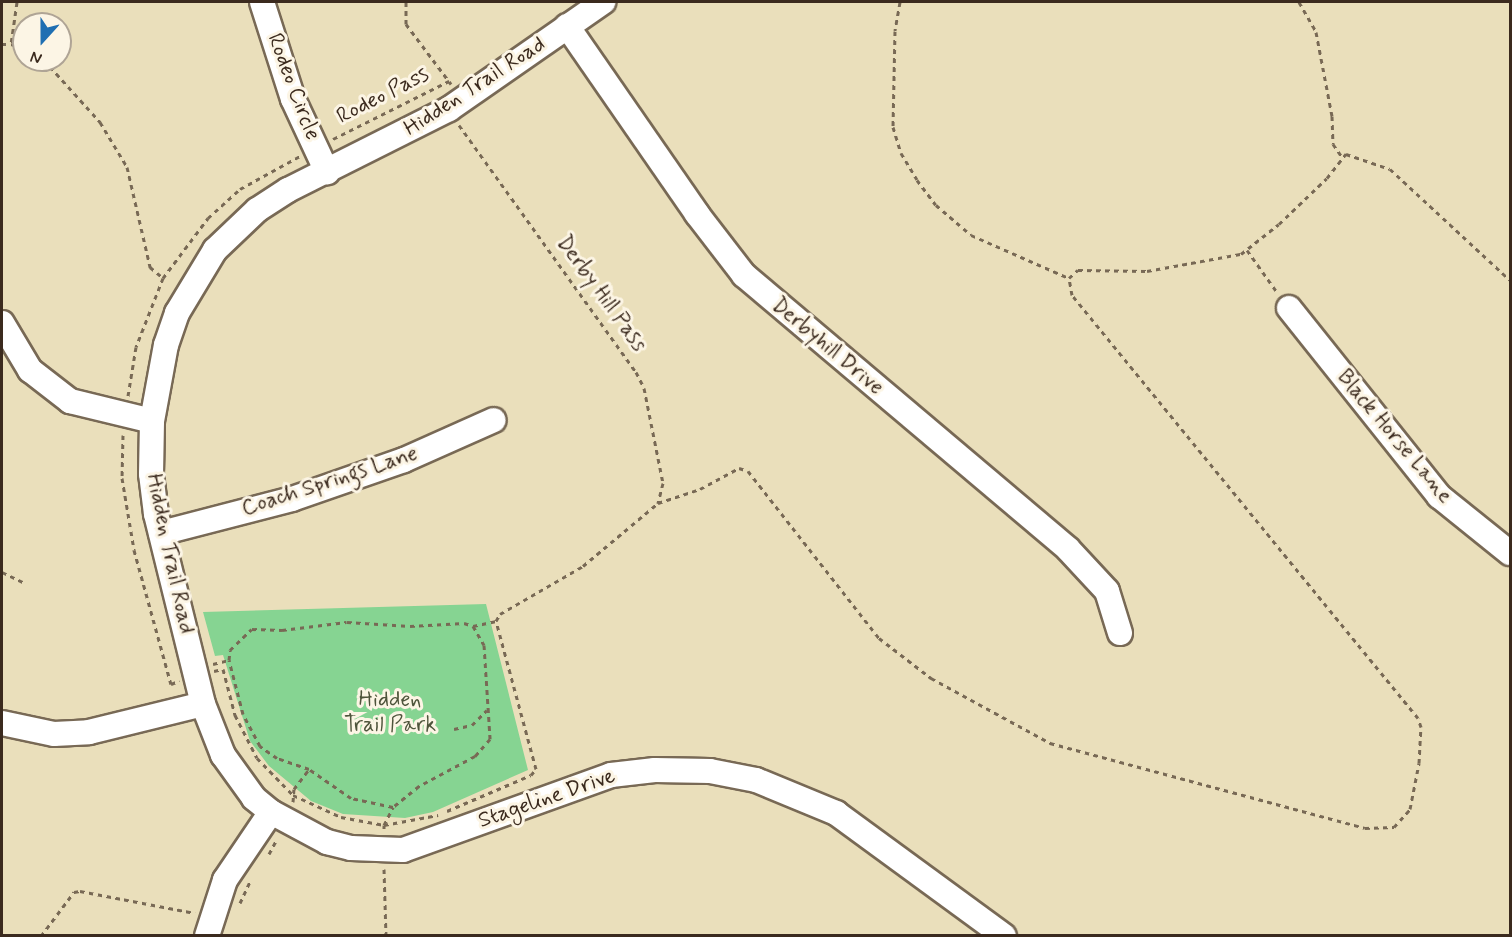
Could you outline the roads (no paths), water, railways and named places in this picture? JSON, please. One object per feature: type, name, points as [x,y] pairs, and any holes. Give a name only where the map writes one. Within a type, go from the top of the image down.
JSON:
[{"type":"street","name":"Rodeo Circle","points":[[262,2],[293,99],[327,172]]},
{"type":"street","name":"Hidden Trail Road","points":[[271,812],[254,798],[223,755],[204,705],[161,533],[151,474],[152,421],[166,345],[177,313],[214,250],[257,210],[449,109],[603,2]]},
{"type":"street","name":"Derbyhill Drive","points":[[567,26],[697,214],[744,275],[1068,549],[1107,591],[1120,633]]},
{"type":"street","name":"Black Horse Lane","points":[[1289,308],[1439,496],[1510,553]]},
{"type":"street","points":[[2,323],[30,370],[63,396],[95,410],[152,421]]},
{"type":"street","name":"Coach Springs Lane","points":[[161,533],[292,499],[404,460],[494,420]]},
{"type":"street","points":[[2,723],[54,734],[88,732],[204,705]]},
{"type":"street","name":"Stageline Drive","points":[[271,812],[327,842],[351,848],[403,850],[611,775],[656,770],[710,771],[756,780],[836,813],[1004,936]]},
{"type":"street","points":[[207,936],[225,880],[271,812]]},
{"type":"park label","name":"Hidden Trail Park","points":[[390,712]]}]
